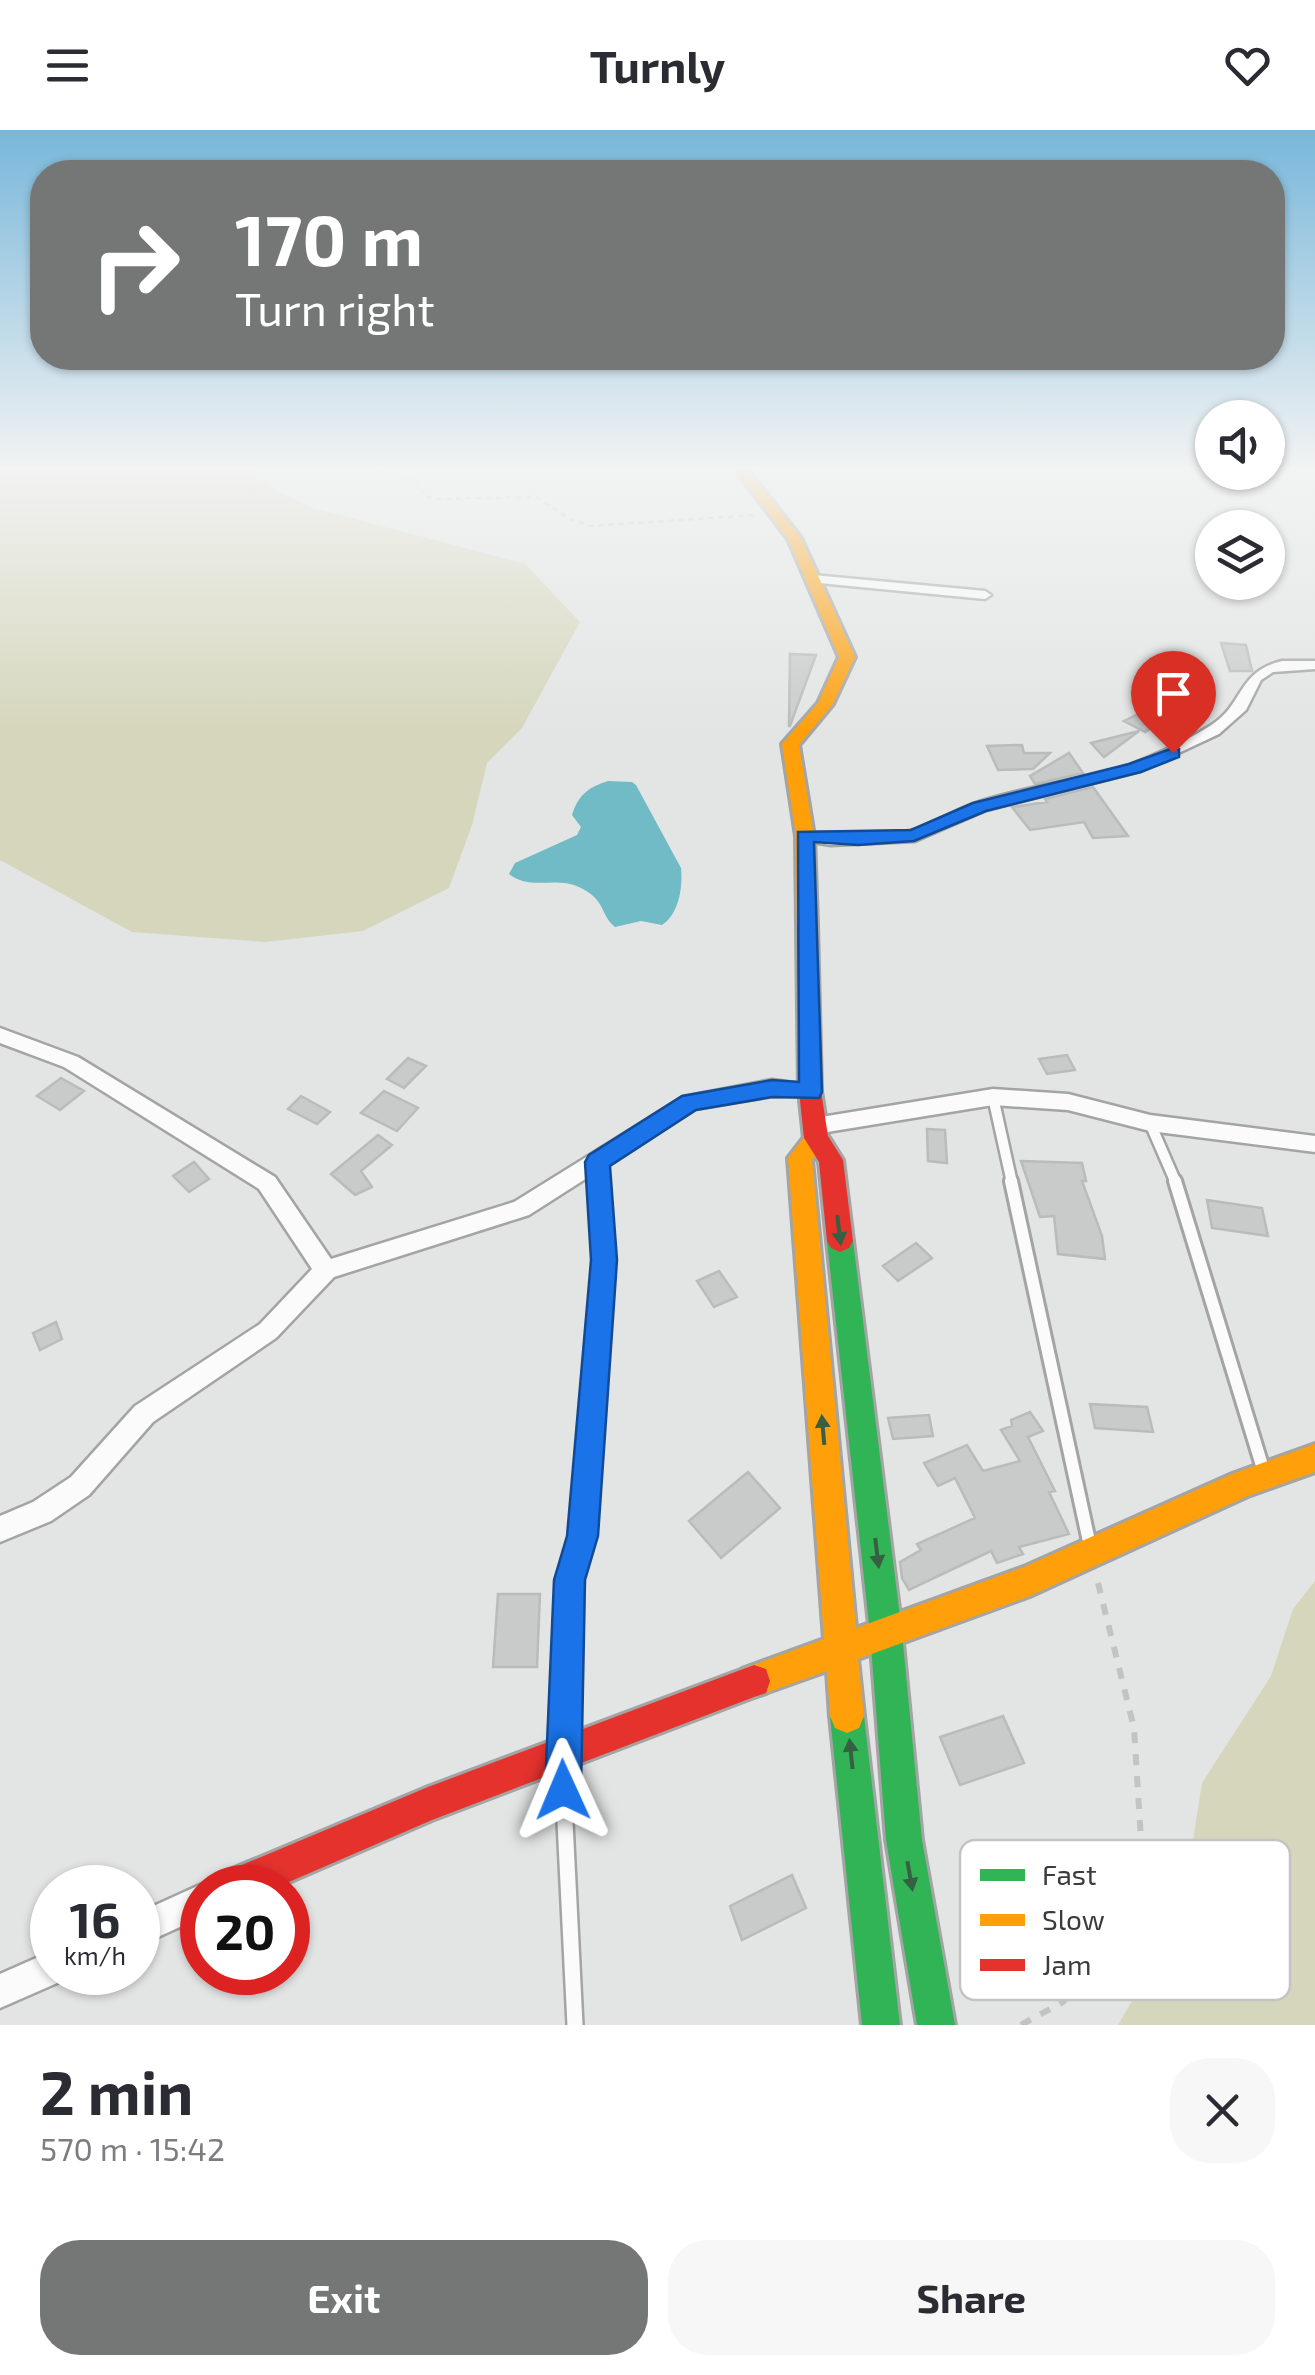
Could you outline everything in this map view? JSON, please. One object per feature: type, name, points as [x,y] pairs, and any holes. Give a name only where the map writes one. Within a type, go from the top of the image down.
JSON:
[{"type":"main road","points":[[802,555],[846,657],[838,688],[817,718],[790,744],[805,836],[810,1092],[816,1132],[831,1160],[886,1634],[904,1840],[936,2025]]},
{"type":"main road","points":[[816,1132],[800,1158],[840,1650],[881,2025]]},
{"type":"main road","points":[[282,1865],[561,1752],[1092,1557],[1265,1472],[1315,1458]]},
{"type":"street","points":[[812,579],[985,595]]},
{"type":"street","points":[[805,836],[867,840],[914,836],[980,807],[1135,768],[1214,732],[1241,707],[1255,678],[1268,670],[1282,664],[1315,666]]},
{"type":"street","points":[[0,1035],[71,1062],[267,1183],[326,1270]]},
{"type":"street","points":[[0,1529],[42,1512],[80,1486],[144,1414],[268,1331],[326,1270],[521,1209],[690,1102],[772,1088],[810,1092]]},
{"type":"street","points":[[816,1132],[993,1097],[1068,1102],[1150,1123],[1315,1144]]},
{"type":"street","points":[[0,1991],[30,1978]]},
{"type":"lane","points":[[993,1097],[1079,1482],[1092,1557]]},
{"type":"lane","points":[[1150,1123],[1180,1192],[1265,1472]]},
{"type":"lane","points":[[570,2023],[561,1752],[569,1580],[582,1536],[604,1260],[597,1162]]},
{"type":"path","points":[[1092,1557],[1134,1728],[1141,1840]]},
{"type":"path","points":[[1021,2025],[1065,2000]]},
{"type":"green space","points":[[0,555],[493,555],[525,564],[580,622],[522,728],[487,763],[472,825],[449,888],[363,931],[265,942],[132,932],[0,860]]},
{"type":"green space","points":[[1315,1581],[1315,2025],[1118,2025],[1133,2000],[1290,2000],[1290,1840],[1193,1840],[1202,1783],[1271,1676],[1293,1609]]},
{"type":"water","points":[[608,781],[636,785],[681,868],[679,900],[662,925],[641,921],[615,927],[594,897],[579,887],[525,882],[509,874],[515,863],[577,835],[581,827],[572,815],[577,802],[590,789]]},
{"type":"building","points":[[1221,643],[1246,645],[1252,671],[1230,671]]},
{"type":"building","points":[[790,654],[816,655],[789,726]]},
{"type":"building","points":[[1164,701],[1180,708],[1145,732],[1124,721]]},
{"type":"building","points":[[1139,731],[1104,757],[1091,743]]},
{"type":"building","points":[[1022,745],[1024,753],[1050,753],[1033,769],[998,770],[987,746]]},
{"type":"building","points":[[1069,753],[1083,773],[1035,784],[1030,776]]},
{"type":"building","points":[[1093,787],[1128,836],[1093,838],[1084,822],[1030,830],[1012,807],[1047,802],[1045,799]]},
{"type":"building","points":[[1067,1055],[1075,1070],[1047,1074],[1039,1059]]},
{"type":"building","points":[[408,1058],[426,1066],[404,1088],[387,1079]]},
{"type":"building","points":[[61,1078],[84,1091],[60,1110],[37,1096]]},
{"type":"building","points":[[384,1091],[418,1108],[397,1131],[361,1113]]},
{"type":"building","points":[[301,1096],[330,1112],[317,1124],[288,1109]]},
{"type":"building","points":[[927,1129],[945,1130],[947,1163],[928,1161]]},
{"type":"building","points":[[378,1135],[392,1145],[361,1171],[372,1187],[355,1195],[331,1174]]},
{"type":"building","points":[[1021,1161],[1082,1163],[1086,1181],[1082,1181],[1102,1236],[1105,1259],[1058,1254],[1054,1216],[1040,1217]]},
{"type":"building","points":[[194,1162],[209,1179],[189,1192],[173,1176]]},
{"type":"building","points":[[1207,1200],[1262,1208],[1268,1236],[1212,1228]]},
{"type":"building","points":[[916,1243],[932,1258],[898,1281],[883,1266]]},
{"type":"building","points":[[719,1271],[737,1297],[714,1307],[697,1281]]},
{"type":"building","points":[[56,1322],[62,1339],[40,1350],[33,1333]]},
{"type":"building","points":[[1090,1404],[1147,1407],[1153,1432],[1095,1428]]},
{"type":"building","points":[[1030,1412],[1043,1431],[1028,1437],[1055,1491],[1049,1492],[1069,1534],[1019,1547],[1023,1554],[997,1563],[991,1551],[909,1590],[900,1562],[921,1550],[917,1544],[975,1518],[955,1478],[938,1486],[924,1463],[967,1445],[983,1471],[1020,1461],[1001,1430],[1012,1426],[1011,1420]]},
{"type":"building","points":[[929,1415],[933,1436],[893,1439],[888,1418]]},
{"type":"building","points":[[748,1472],[780,1508],[721,1558],[689,1521]]},
{"type":"building","points":[[498,1594],[540,1594],[537,1667],[493,1667]]},
{"type":"building","points":[[1003,1716],[1024,1763],[960,1785],[940,1737]]},
{"type":"building","points":[[792,1875],[806,1908],[742,1940],[730,1906]]},
{"type":"traffic: fast","points":[[840,1241],[886,1633],[904,1840],[936,2025]]},
{"type":"traffic: fast","points":[[847,1716],[881,2025]]},
{"type":"traffic: slow","points":[[802,555],[847,657],[825,704],[790,744],[805,836],[807,925]]},
{"type":"traffic: slow","points":[[816,1138],[800,1158],[847,1716]]},
{"type":"traffic: slow","points":[[754,1681],[1030,1580],[1242,1484],[1315,1458]]},
{"type":"traffic: jam","points":[[807,925],[810,1091],[816,1138],[831,1160],[840,1241]]},
{"type":"traffic: jam","points":[[285,1865],[428,1804],[754,1681]]},
{"type":"route","points":[[563,1790],[561,1752],[569,1580],[582,1536],[604,1260],[597,1162],[690,1102],[772,1088],[810,1092],[805,836],[831,840],[914,836],[980,807],[1135,768],[1173,753]]}]
